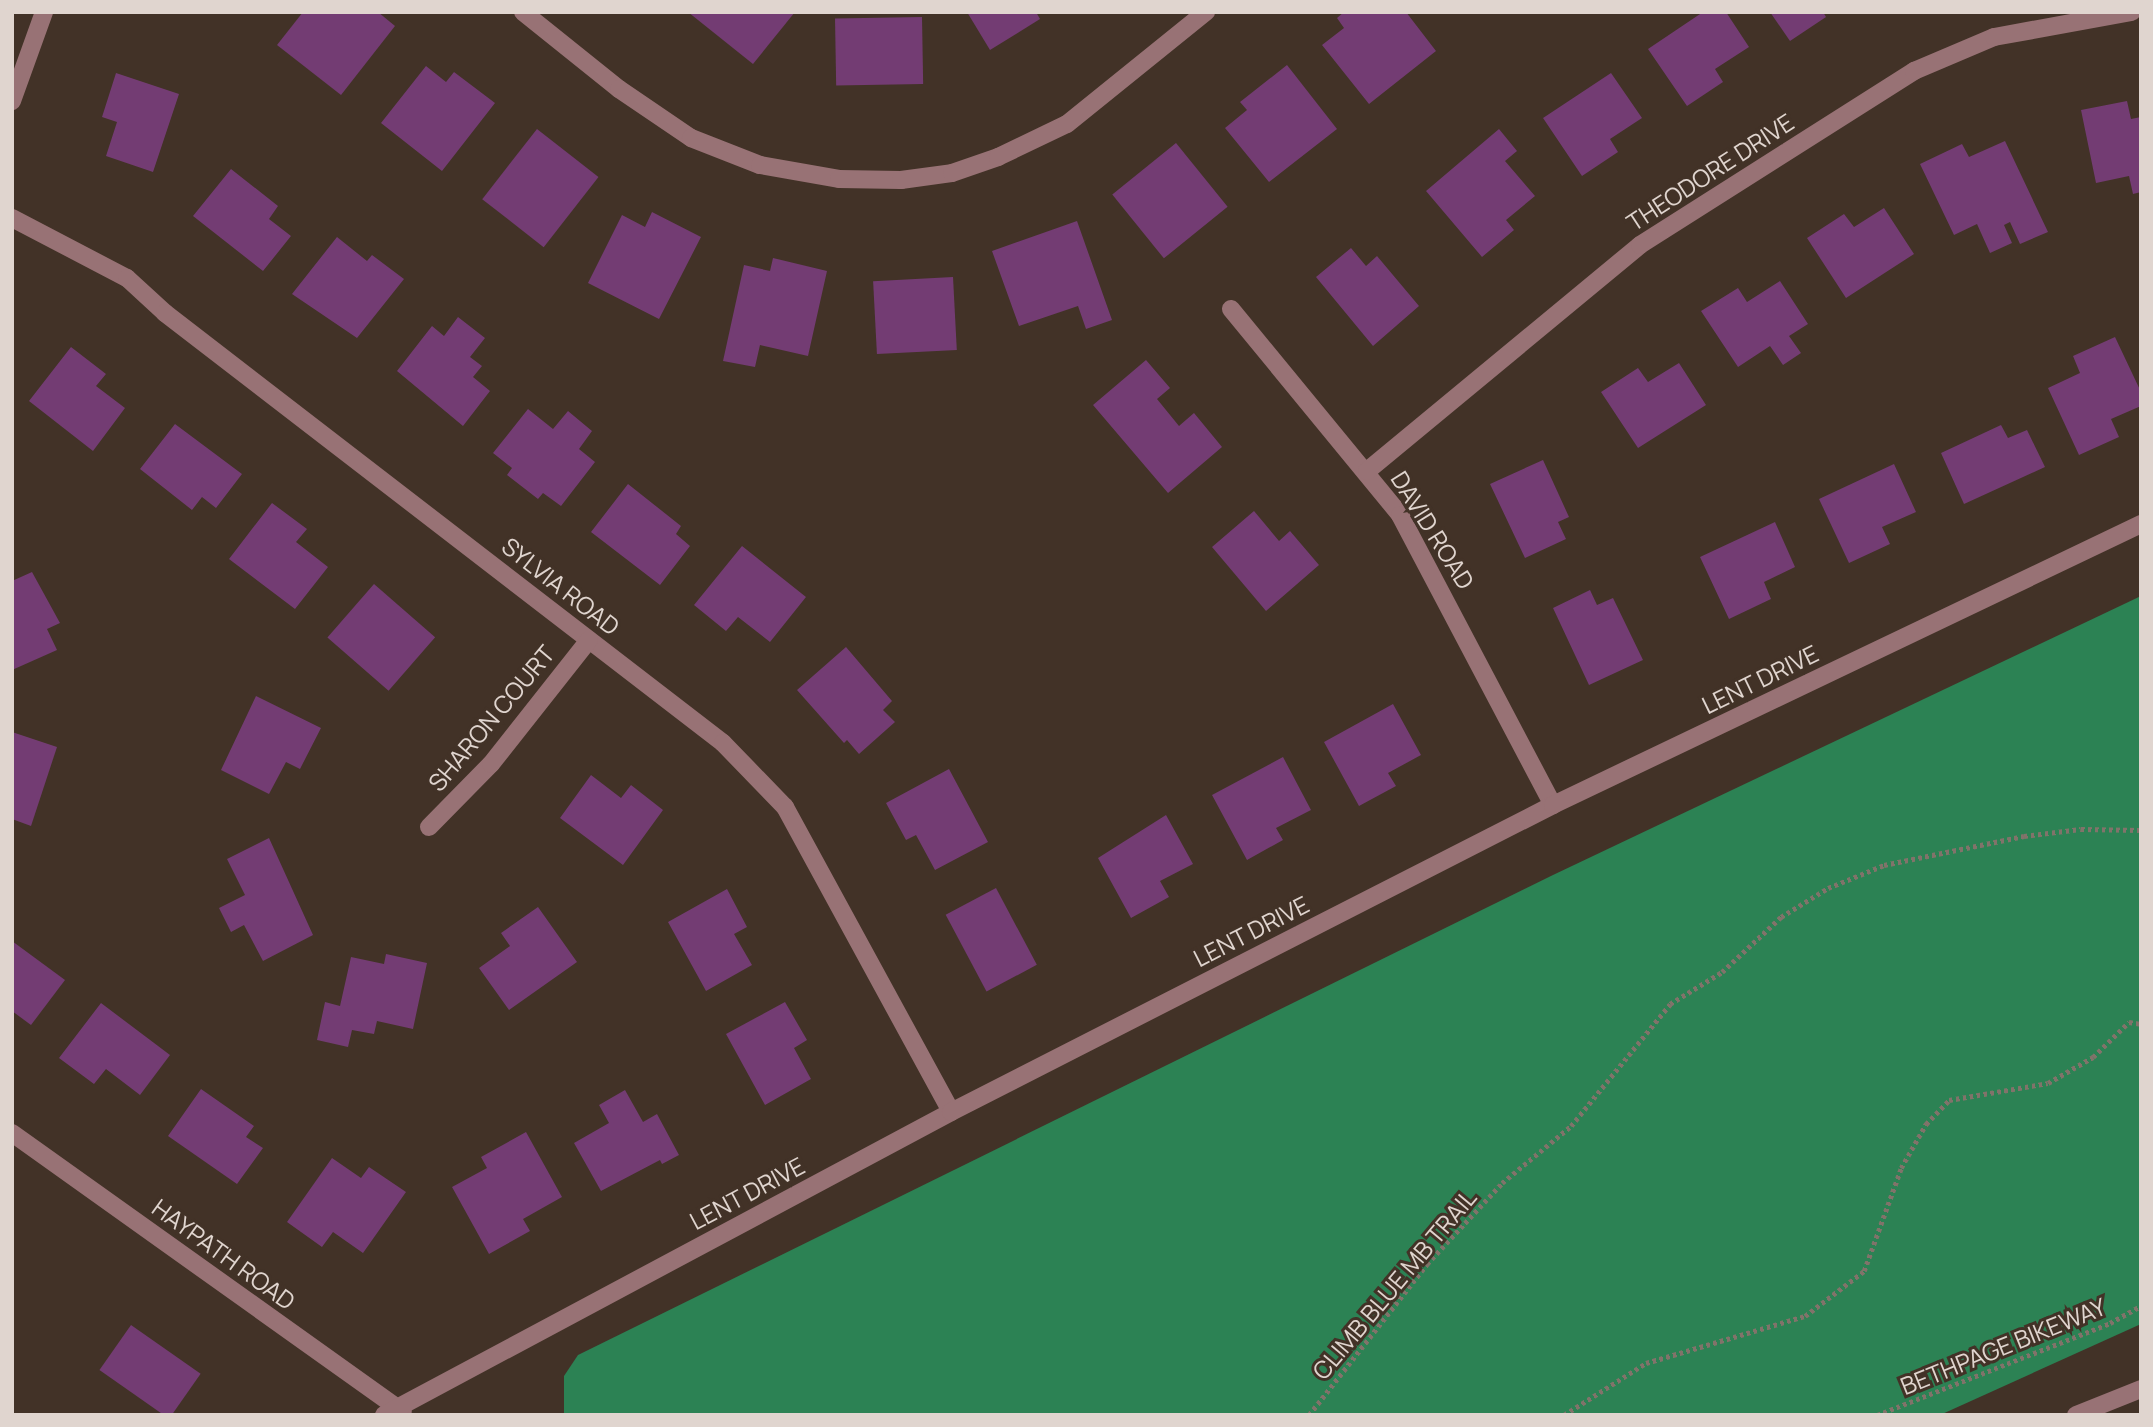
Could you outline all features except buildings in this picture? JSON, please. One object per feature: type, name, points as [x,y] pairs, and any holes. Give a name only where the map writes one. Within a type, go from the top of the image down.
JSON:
[{"type":"street","points":[[12,101],[44,12]]},
{"type":"street","points":[[523,12],[619,89],[691,138],[760,166],[839,179],[901,180],[952,173],[998,158],[1067,124],[1206,12]]},
{"type":"street","name":"THEODORE DRIVE","points":[[1367,471],[1640,245],[1914,71],[1994,37],[2132,12]]},
{"type":"street","name":"SYLVIA ROAD","points":[[12,218],[127,278],[165,313],[318,426],[723,743],[785,807],[951,1112]]},
{"type":"street","name":"DAVID ROAD","points":[[1231,309],[1367,471],[1429,562],[1553,804]]},
{"type":"street","name":"LENT DRIVE","points":[[396,1412],[951,1112],[1553,804],[2141,524]]},
{"type":"street","name":"SHARON COURT","points":[[429,827],[491,764],[589,640]]},
{"type":"street","name":"HAYPATH ROAD","points":[[12,1133],[396,1412]]},
{"type":"street","points":[[2076,1415],[2141,1389]]},
{"type":"path","name":"CLIMB BLUE MB TRAIL","points":[[1309,1415],[1427,1264],[1502,1183],[1571,1126],[1670,1004],[1722,972],[1780,917],[1828,888],[1884,865],[2024,836],[2081,829],[2141,830]]},
{"type":"path","points":[[1564,1415],[1646,1363],[1805,1316],[1864,1271],[1901,1168],[1926,1124],[1949,1100],[2048,1083],[2093,1057],[2129,1022],[2141,1024]]},
{"type":"path","name":"BETHPAGE BIKEWAY","points":[[1877,1415],[2110,1323],[2141,1306]]},
{"type":"green space","points":[[2141,596],[2141,1324],[1940,1415],[564,1414],[564,1376],[578,1355],[1553,875]]}]
